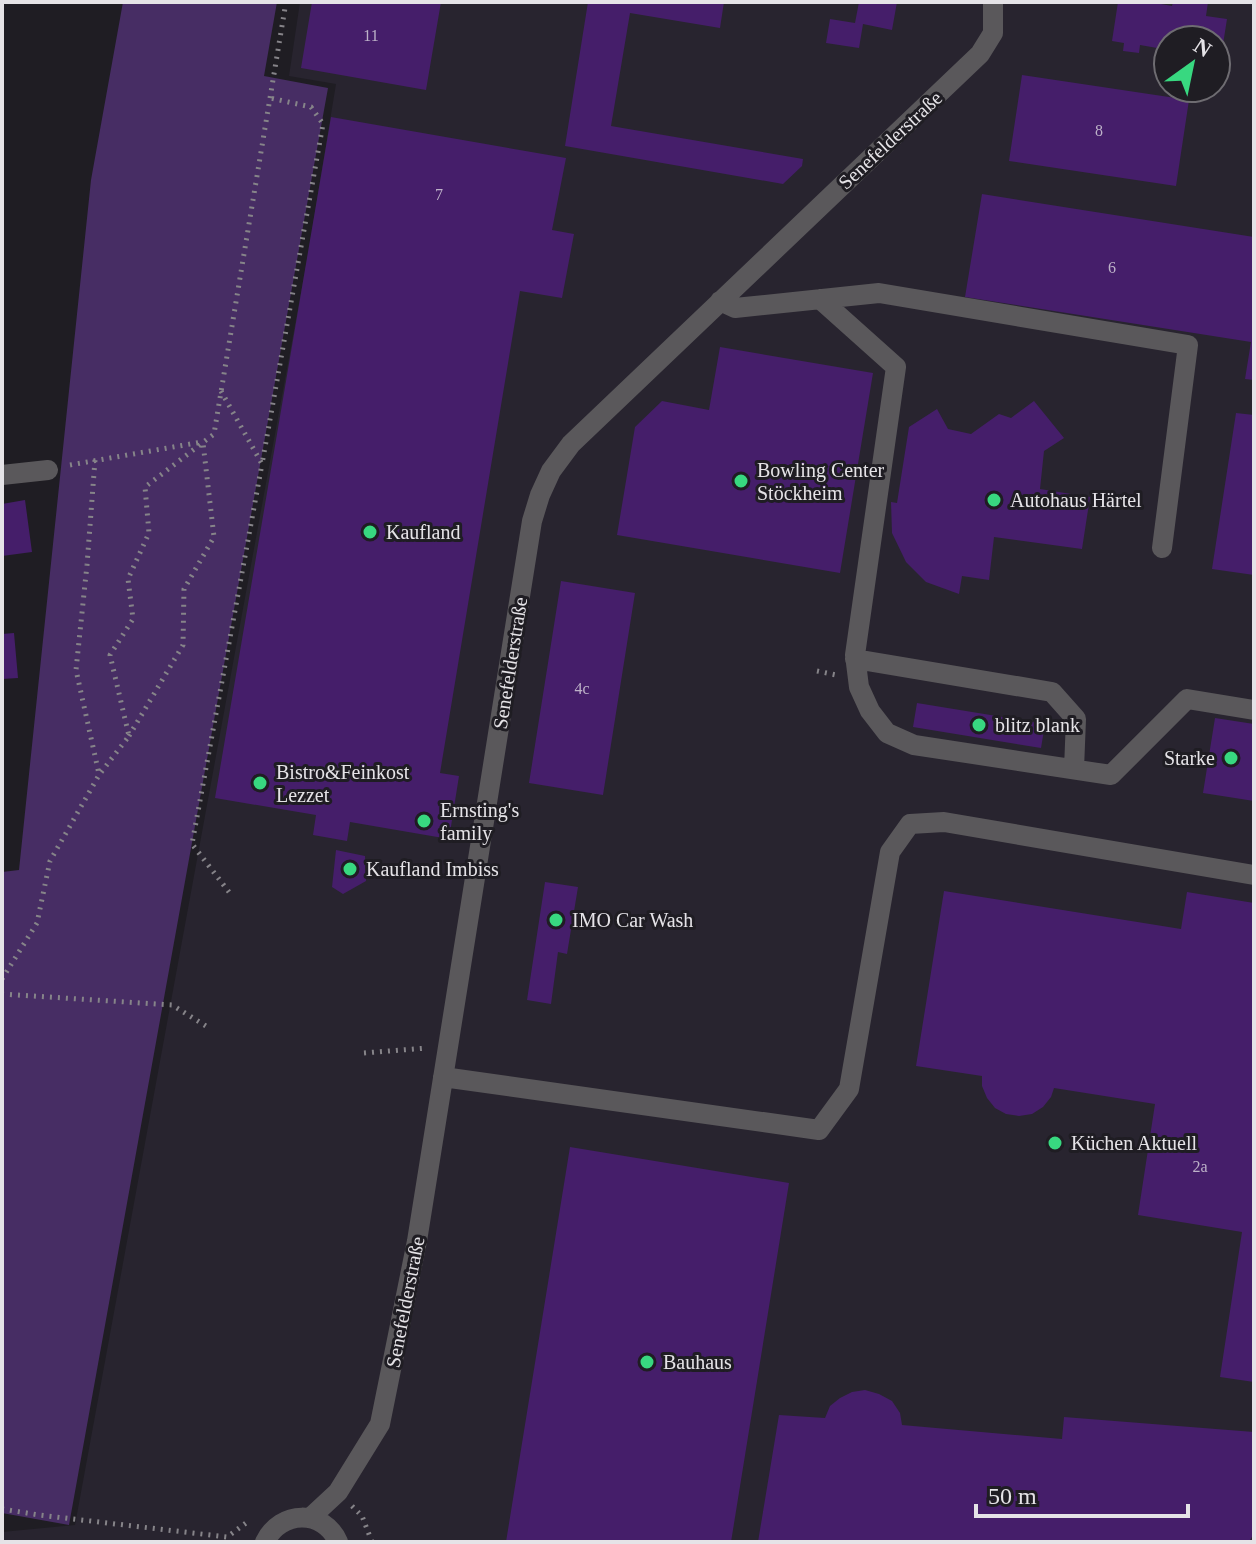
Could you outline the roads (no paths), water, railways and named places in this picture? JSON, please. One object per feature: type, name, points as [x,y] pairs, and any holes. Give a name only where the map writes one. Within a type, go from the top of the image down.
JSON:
[{"type":"street","name":"Senefelderstraße","points":[[310,1518],[338,1492],[380,1424],[413,1266],[532,521],[540,495],[551,471],[571,444],[980,54],[993,33],[993,2]]},
{"type":"street","points":[[720,301],[735,308],[879,293],[1188,345],[1162,548]]},
{"type":"street","points":[[820,299],[896,367],[855,659],[859,687],[870,711],[887,733],[914,745],[1111,775],[1187,699],[1254,710]]},
{"type":"street","points":[[2,475],[48,470]]},
{"type":"street","points":[[855,659],[1052,692],[1076,719],[1074,769]]},
{"type":"street","points":[[443,1077],[819,1130],[849,1089],[890,852],[910,824],[944,822],[1254,875]]},
{"type":"street","name":"Senefelderstraße","points":[[337,1539],[338,1492]]},
{"type":"street","points":[[265,1542],[276,1527],[298,1517],[310,1518],[329,1527],[337,1539]]},
{"type":"place","name":"Bowling Center Stöckheim","points":[[741,481]]},
{"type":"place","name":"Autohaus Härtel","points":[[994,500]]},
{"type":"place","name":"Kaufland","points":[[370,532]]},
{"type":"place","name":"blitz blank","points":[[979,725]]},
{"type":"place","name":"Starke","points":[[1231,758]]},
{"type":"place","name":"Bistro&Feinkost Lezzet","points":[[260,783]]},
{"type":"place","name":"Ernsting's family","points":[[424,821]]},
{"type":"place","name":"Kaufland Imbiss","points":[[350,869]]},
{"type":"place","name":"IMO Car Wash","points":[[556,920]]},
{"type":"place","name":"Küchen Aktuell","points":[[1055,1143]]},
{"type":"place","name":"Bauhaus","points":[[647,1362]]}]
